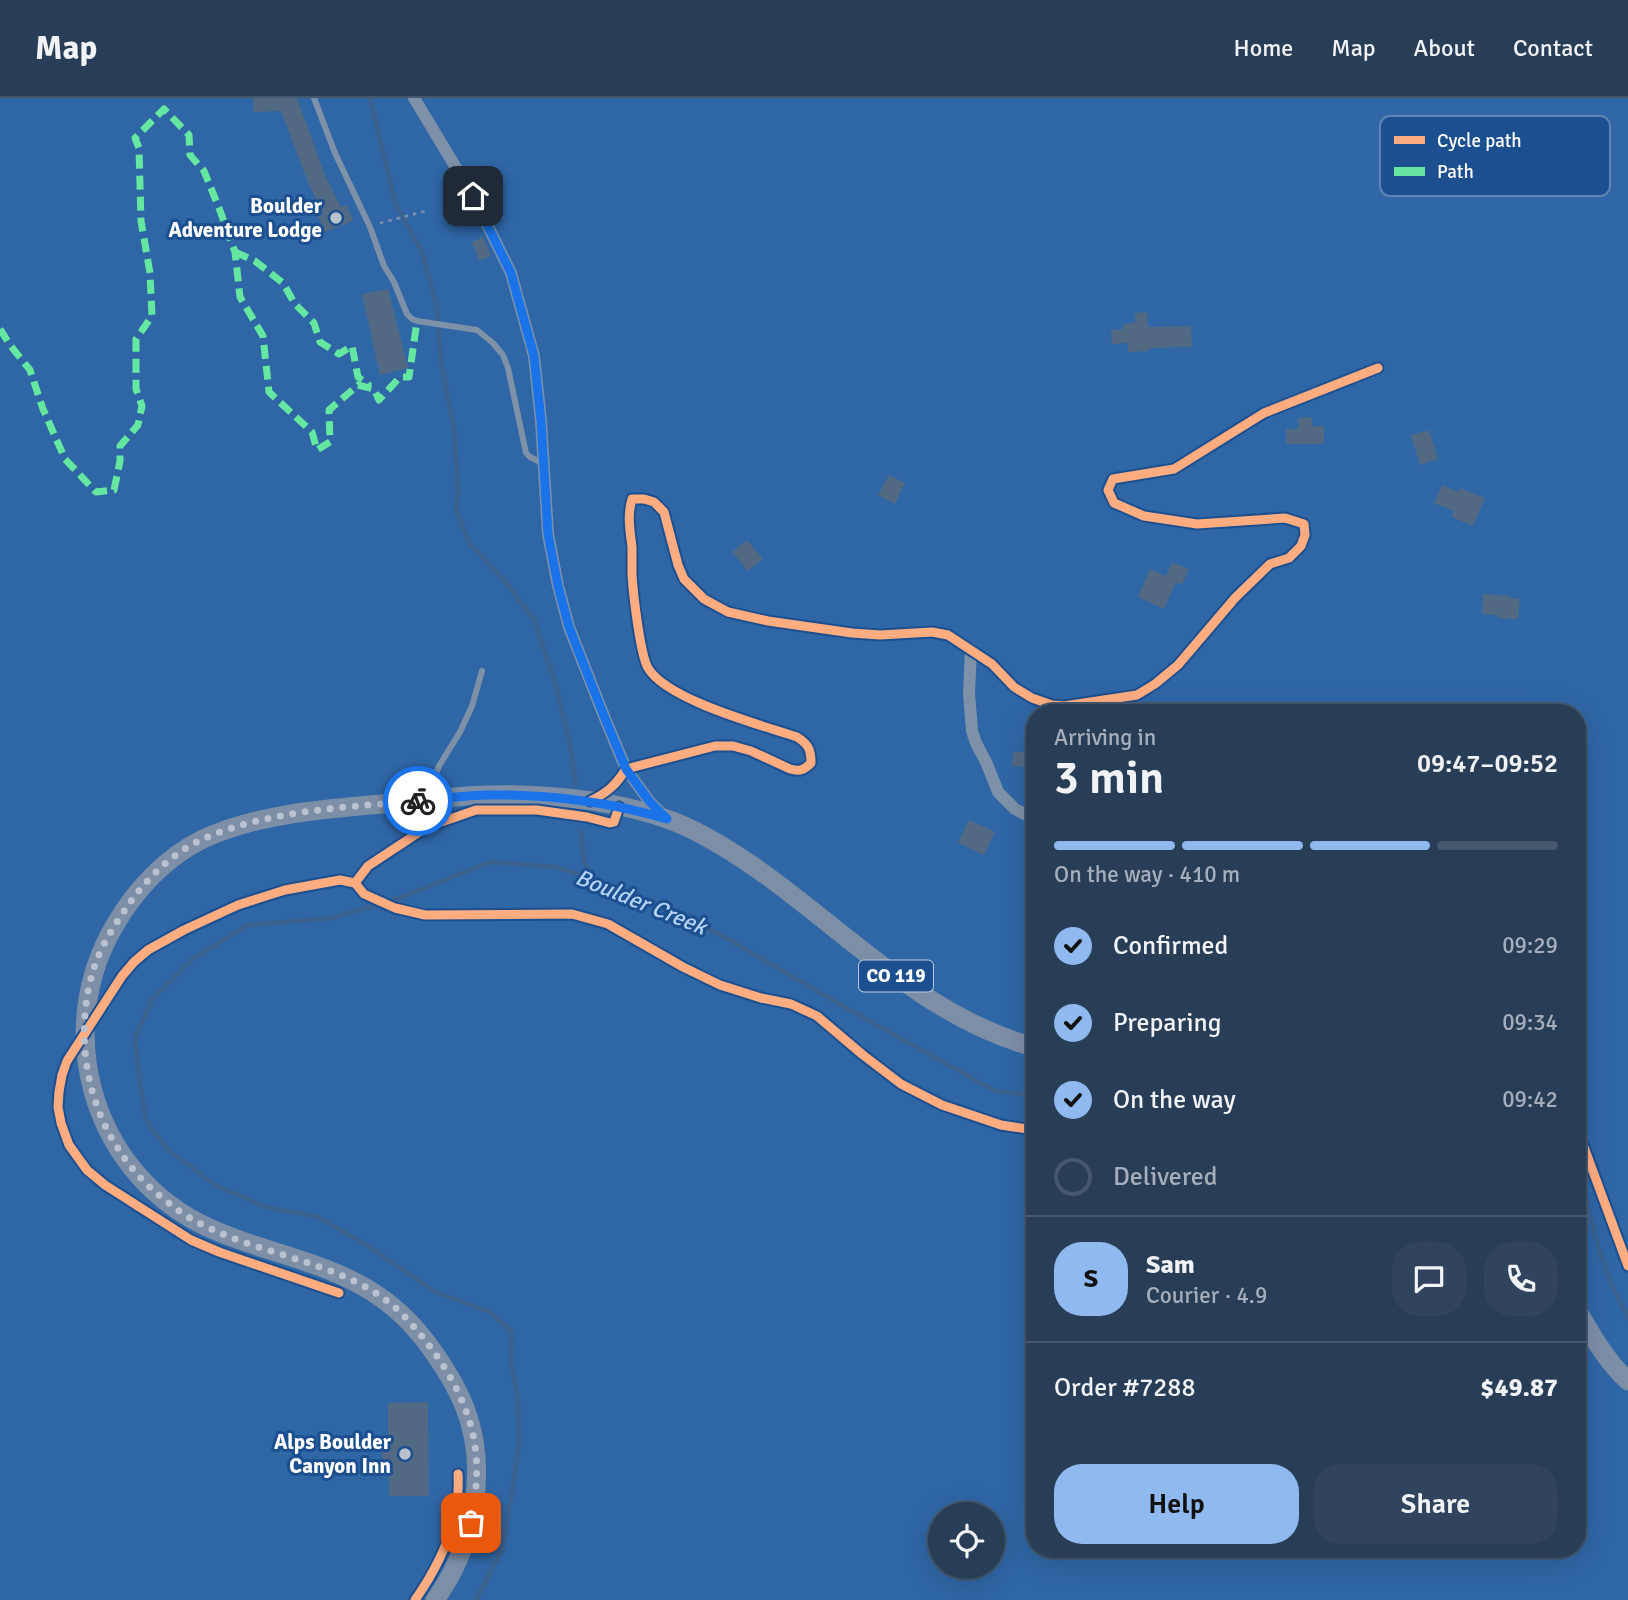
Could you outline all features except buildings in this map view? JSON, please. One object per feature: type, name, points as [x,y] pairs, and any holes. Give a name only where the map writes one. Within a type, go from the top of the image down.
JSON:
[{"type":"main road","name":"CO 119","points":[[435,1600],[444,1588],[471,1523],[475,1501],[476,1452],[466,1410],[449,1374],[429,1344],[403,1315],[352,1280],[216,1231],[173,1207],[136,1174],[103,1122],[89,1076],[84,1037],[89,986],[102,949],[116,923],[141,887],[168,861],[202,840],[253,821],[336,808],[490,795],[590,801],[638,810],[693,830],[748,862],[883,968],[939,1005],[974,1025],[1026,1045]]},
{"type":"main road","points":[[1586,1325],[1618,1372],[1628,1381]]},
{"type":"street","points":[[414,98],[473,196],[511,273],[534,356],[548,534],[569,627],[626,769],[650,802],[667,819]]},
{"type":"street","points":[[1077,704],[1137,695],[1155,684],[1178,665],[1235,598],[1270,564],[1289,558],[1301,546],[1305,535],[1304,524],[1285,518],[1197,524],[1144,516],[1114,503],[1108,490],[1112,480],[1174,469],[1264,413],[1378,368]]},
{"type":"street","points":[[590,801],[614,786],[626,769],[715,746],[733,746],[751,751],[797,771],[804,770],[811,763],[811,751],[806,742],[699,703],[660,682],[648,667],[643,653],[633,584],[632,546],[628,526],[632,499],[654,502],[664,512],[684,579],[704,599],[728,612],[768,621],[852,633],[880,635],[932,632],[948,635],[992,664],[1014,687],[1049,704]]},
{"type":"street","points":[[971,649],[969,693],[972,731],[998,792],[1015,809],[1026,815]]},
{"type":"lane","points":[[314,98],[335,153],[407,314],[412,319],[428,323],[477,330],[493,343],[503,355],[508,368],[526,453],[544,464]]},
{"type":"lane","points":[[425,800],[439,766],[472,706],[482,671]]},
{"type":"path","points":[[386,221],[426,211]]},
{"type":"shaded area","points":[[0,98],[1628,98],[1628,1600],[0,1600]]},
{"type":"waterway","points":[[370,98],[396,204],[422,252],[437,307],[441,362],[454,428],[458,490],[456,509],[469,543],[505,581],[534,620],[556,686],[570,744],[576,785]]},
{"type":"waterway","points":[[581,832],[584,862],[593,878]]},
{"type":"waterway","name":"Boulder Creek","points":[[476,1600],[503,1547],[519,1444],[518,1399],[511,1363],[512,1332],[490,1312],[435,1292],[370,1247],[316,1216],[268,1208],[215,1185],[167,1149],[146,1120],[135,1038],[152,999],[194,958],[248,925],[332,918],[402,897],[490,862],[556,867],[619,888],[721,935],[995,1091],[1026,1094]]},
{"type":"waterway","name":"Boulder Creek","points":[[1586,1203],[1613,1288],[1628,1318]]},
{"type":"marked path","points":[[0,329],[30,370],[43,409],[65,459],[96,492],[114,490],[120,446],[138,425],[142,406],[136,389],[136,339],[152,316],[150,273],[141,221],[139,148],[135,138],[164,109],[189,135],[190,155],[204,171],[219,208],[235,252],[240,297],[263,336],[269,392],[312,432],[317,450],[330,442],[329,410],[358,385],[374,389],[379,400],[400,377],[409,377],[417,321]]},
{"type":"marked path","points":[[235,252],[255,261],[283,283],[295,304],[314,323],[320,342],[339,354],[352,346],[358,377],[370,386]]},
{"type":"cycle path","points":[[1077,704],[1137,695],[1155,684],[1178,665],[1235,598],[1270,564],[1289,558],[1301,546],[1305,535],[1304,524],[1285,518],[1197,524],[1144,516],[1114,503],[1108,490],[1113,479],[1174,469],[1264,413],[1378,368]]},
{"type":"cycle path","points":[[590,801],[611,788],[626,769],[715,746],[733,746],[751,751],[793,770],[802,770],[811,763],[808,747],[797,737],[694,701],[658,680],[648,668],[635,608],[629,517],[632,499],[654,502],[664,512],[684,579],[704,599],[728,612],[768,621],[852,633],[880,635],[932,632],[948,635],[992,664],[1014,687],[1049,704]]},
{"type":"cycle path","points":[[355,883],[368,866],[427,827],[476,810],[537,810],[610,823],[614,822],[619,807]]},
{"type":"cycle path","points":[[339,1293],[191,1240],[105,1185],[87,1170],[69,1145],[58,1107],[62,1075],[67,1061],[134,962],[148,950],[184,930],[238,905],[285,890],[340,880],[355,883],[364,894],[395,908],[425,915],[572,914],[608,924],[720,985],[791,1004],[817,1016],[901,1084],[942,1105],[1001,1125],[1026,1129]]},
{"type":"cycle path","points":[[1586,1152],[1628,1266]]},
{"type":"cycle path","points":[[415,1600],[441,1556],[453,1524],[458,1474]]},
{"type":"way so far","points":[[418,801],[336,808],[253,821],[202,840],[168,861],[141,887],[102,949],[89,986],[84,1037],[89,1076],[103,1122],[136,1174],[154,1191],[173,1207],[216,1231],[352,1280],[403,1315],[429,1344],[449,1374],[466,1410],[476,1452],[475,1501],[471,1523]]},
{"type":"place","name":"Boulder Adventure Lodge","points":[[336,218]]},
{"type":"place","name":"Alps Boulder Canyon Inn","points":[[405,1454]]},
{"type":"route","points":[[418,801],[490,795],[538,797],[590,801],[638,810],[667,819],[634,783],[626,769],[569,627],[548,534],[534,356],[511,273],[473,196]]}]
